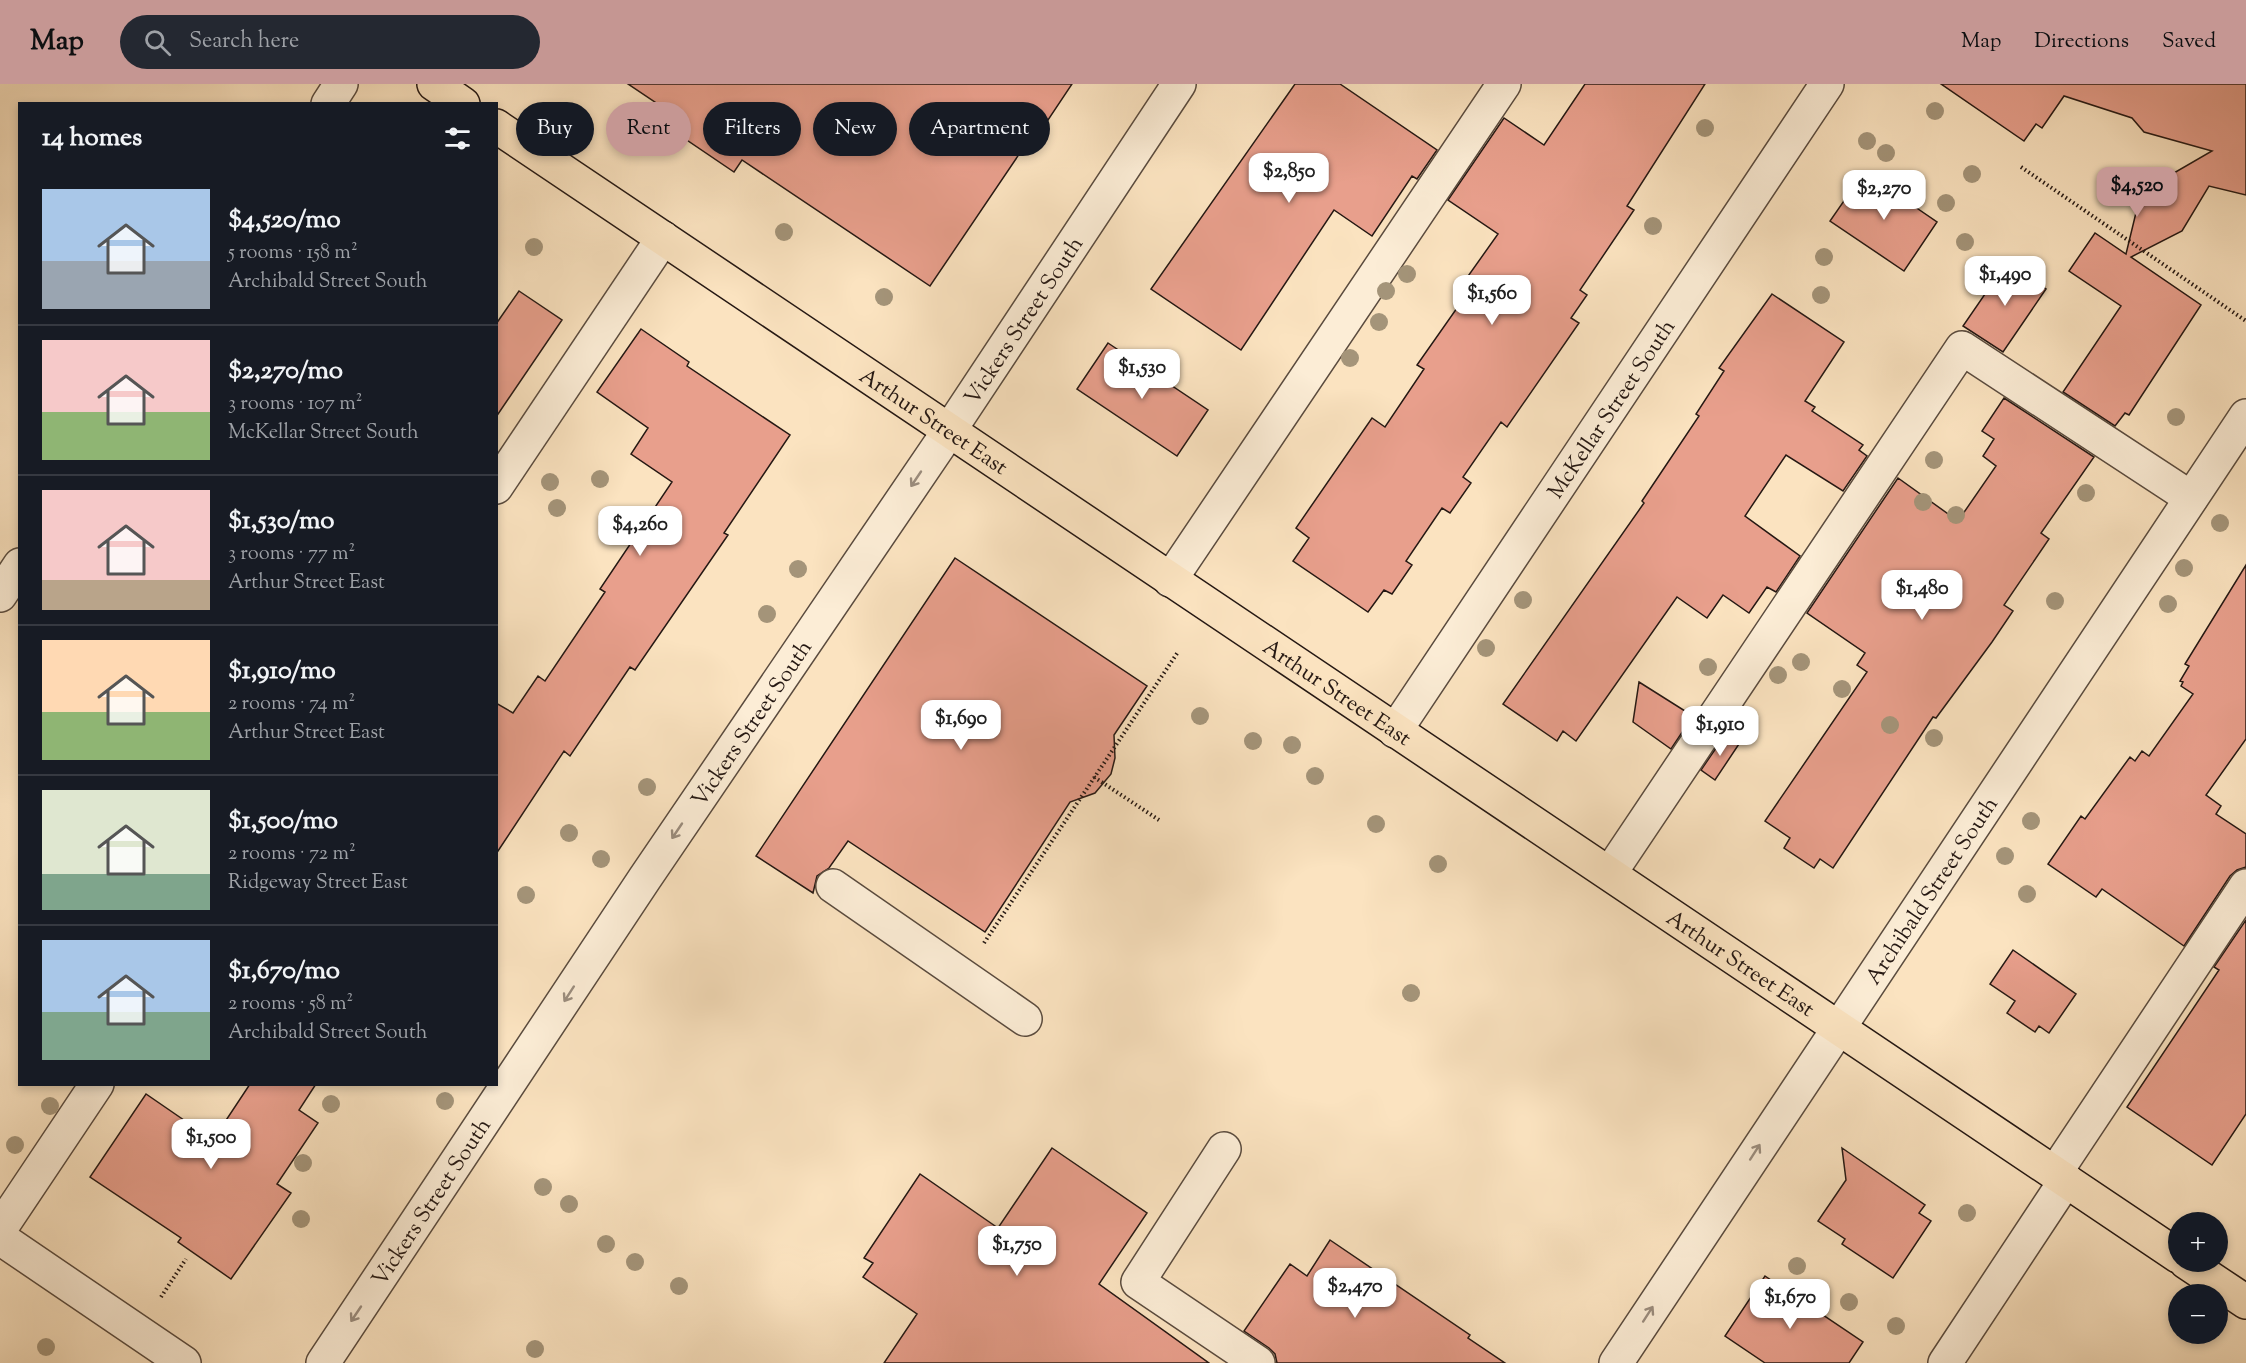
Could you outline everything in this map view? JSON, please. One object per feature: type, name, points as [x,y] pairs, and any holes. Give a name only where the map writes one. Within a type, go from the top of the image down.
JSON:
[{"type":"main road","points":[[434,84],[460,102]]},
{"type":"main road","name":"Arthur Street East","points":[[498,127],[2168,1249]]},
{"type":"main road","points":[[2201,1272],[2246,1302]]},
{"type":"street","points":[[329,102],[341,84]]},
{"type":"street","name":"Vickers Street South","points":[[323,1363],[645,878],[949,431],[1179,84]]},
{"type":"street","points":[[1170,580],[1504,84]]},
{"type":"street","name":"McKellar Street South","points":[[1395,731],[1827,84]]},
{"type":"street","points":[[498,484],[663,238]]},
{"type":"street","points":[[1610,873],[1962,348],[2191,498]]},
{"type":"street","name":"Archibald Street South","points":[[1616,1363],[2246,416]]},
{"type":"street","points":[[0,595],[18,569]]},
{"type":"street","points":[[833,886],[1025,1019]]},
{"type":"street","points":[[1945,1363],[2060,1177],[2246,886]]},
{"type":"street","points":[[0,1229],[96,1086]]},
{"type":"street","points":[[1224,1149],[1138,1282],[1258,1363]]},
{"type":"street","points":[[0,1238],[184,1363]]},
{"type":"path","points":[[2020,167],[2246,321]]},
{"type":"path","points":[[962,976],[1178,652]]},
{"type":"path","points":[[1094,777],[1159,820]]},
{"type":"path","points":[[161,1297],[186,1258]]},
{"type":"building","points":[[628,84],[1072,84],[1050,117],[1050,102],[909,102],[909,156],[1018,156],[930,286],[742,160],[734,172],[710,156],[801,156],[801,102],[703,102],[703,151],[691,143],[691,102],[655,102]]},
{"type":"building","points":[[1295,84],[1340,84],[1437,150],[1417,179],[1412,176],[1372,236],[1334,210],[1241,350],[1151,289]]},
{"type":"building","points":[[1585,84],[1705,84],[1627,206],[1634,210],[1580,290],[1587,295],[1571,318],[1579,323],[1507,427],[1501,422],[1463,477],[1471,483],[1450,513],[1442,508],[1406,561],[1412,565],[1392,594],[1384,590],[1368,612],[1293,561],[1309,538],[1296,528],[1372,418],[1385,427],[1424,369],[1417,365],[1469,291],[1461,286],[1498,234],[1448,200],[1504,118],[1544,145]]},
{"type":"building","points":[[1941,84],[2246,84],[2246,195],[2209,186],[2182,231],[2131,257],[2201,305],[2129,415],[2125,413],[2115,426],[2063,392],[2121,306],[2069,271],[2095,233],[2126,254],[2141,192],[2212,151],[2144,132],[2132,118],[2064,96],[2042,128],[2036,124],[2024,141]]},
{"type":"building","points":[[1864,172],[1937,222],[1904,271],[1830,221]]},
{"type":"building","points":[[2007,262],[2046,289],[2003,352],[1963,326]]},
{"type":"building","points":[[519,291],[562,320],[498,414],[498,321]]},
{"type":"building","points":[[1772,294],[1844,342],[1805,401],[1815,407],[1812,411],[1863,445],[1859,450],[1867,456],[1843,491],[1786,455],[1745,516],[1800,556],[1776,592],[1767,587],[1749,613],[1723,595],[1707,618],[1677,597],[1576,741],[1563,731],[1557,741],[1503,704],[1644,503],[1642,501],[1699,416],[1696,414],[1724,371],[1719,368]]},
{"type":"building","points":[[641,329],[689,362],[687,366],[790,435],[724,533],[728,535],[635,670],[630,667],[570,756],[564,751],[498,851],[498,704],[513,713],[538,676],[545,681],[605,592],[600,589],[672,482],[631,454],[648,428],[597,392]]},
{"type":"building","points":[[1108,343],[1208,410],[1177,456],[1077,389]]},
{"type":"building","points":[[2004,398],[2094,457],[2041,533],[2049,539],[2004,605],[2013,611],[1992,642],[1936,718],[1933,717],[1833,868],[1820,859],[1814,868],[1784,848],[1790,838],[1765,821],[1867,672],[1857,665],[1865,653],[1807,613],[1898,478],[1958,521],[1996,466],[1983,456],[1994,439],[1982,431]]},
{"type":"building","points":[[955,558],[1147,686],[1114,735],[1115,758],[1111,774],[1095,793],[1070,802],[985,932],[848,841],[829,868],[817,876],[813,893],[756,856]]},
{"type":"building","points":[[2246,565],[2246,739],[2206,795],[2221,806],[2216,814],[2246,834],[2246,867],[2230,876],[2184,946],[2102,889],[2096,897],[2048,864],[2081,816],[2085,819],[2130,757],[2135,761],[2142,751],[2149,756],[2193,694],[2181,686],[2183,682],[2180,681],[2189,666],[2185,664]]},
{"type":"building","points":[[1639,682],[1693,716],[1671,749],[1633,722]]},
{"type":"building","points":[[1725,735],[1739,744],[1715,780],[1701,770]]},
{"type":"building","points":[[2246,920],[2246,1114],[2212,1165],[2127,1107],[2219,970],[2214,967]]},
{"type":"building","points":[[2013,950],[2076,994],[2049,1033],[2039,1026],[2035,1032],[2007,1013],[2015,1001],[1990,984]]},
{"type":"building","points":[[249,1086],[315,1086],[299,1110],[318,1123],[277,1184],[291,1193],[231,1279],[178,1242],[181,1238],[90,1177],[146,1094],[213,1140]]},
{"type":"building","points":[[1052,1148],[1147,1213],[1099,1284],[1209,1363],[884,1363],[917,1314],[863,1277],[873,1263],[864,1258],[920,1174],[998,1228]]},
{"type":"building","points":[[1842,1148],[1925,1205],[1919,1213],[1931,1221],[1893,1278],[1842,1244],[1845,1239],[1818,1221],[1846,1180]]},
{"type":"building","points":[[1330,1240],[1470,1335],[1468,1338],[1505,1363],[1277,1363],[1275,1354],[1269,1348],[1244,1331],[1290,1264],[1307,1276]]},
{"type":"building","points":[[1765,1276],[1863,1342],[1849,1363],[1765,1363],[1725,1336]]}]
